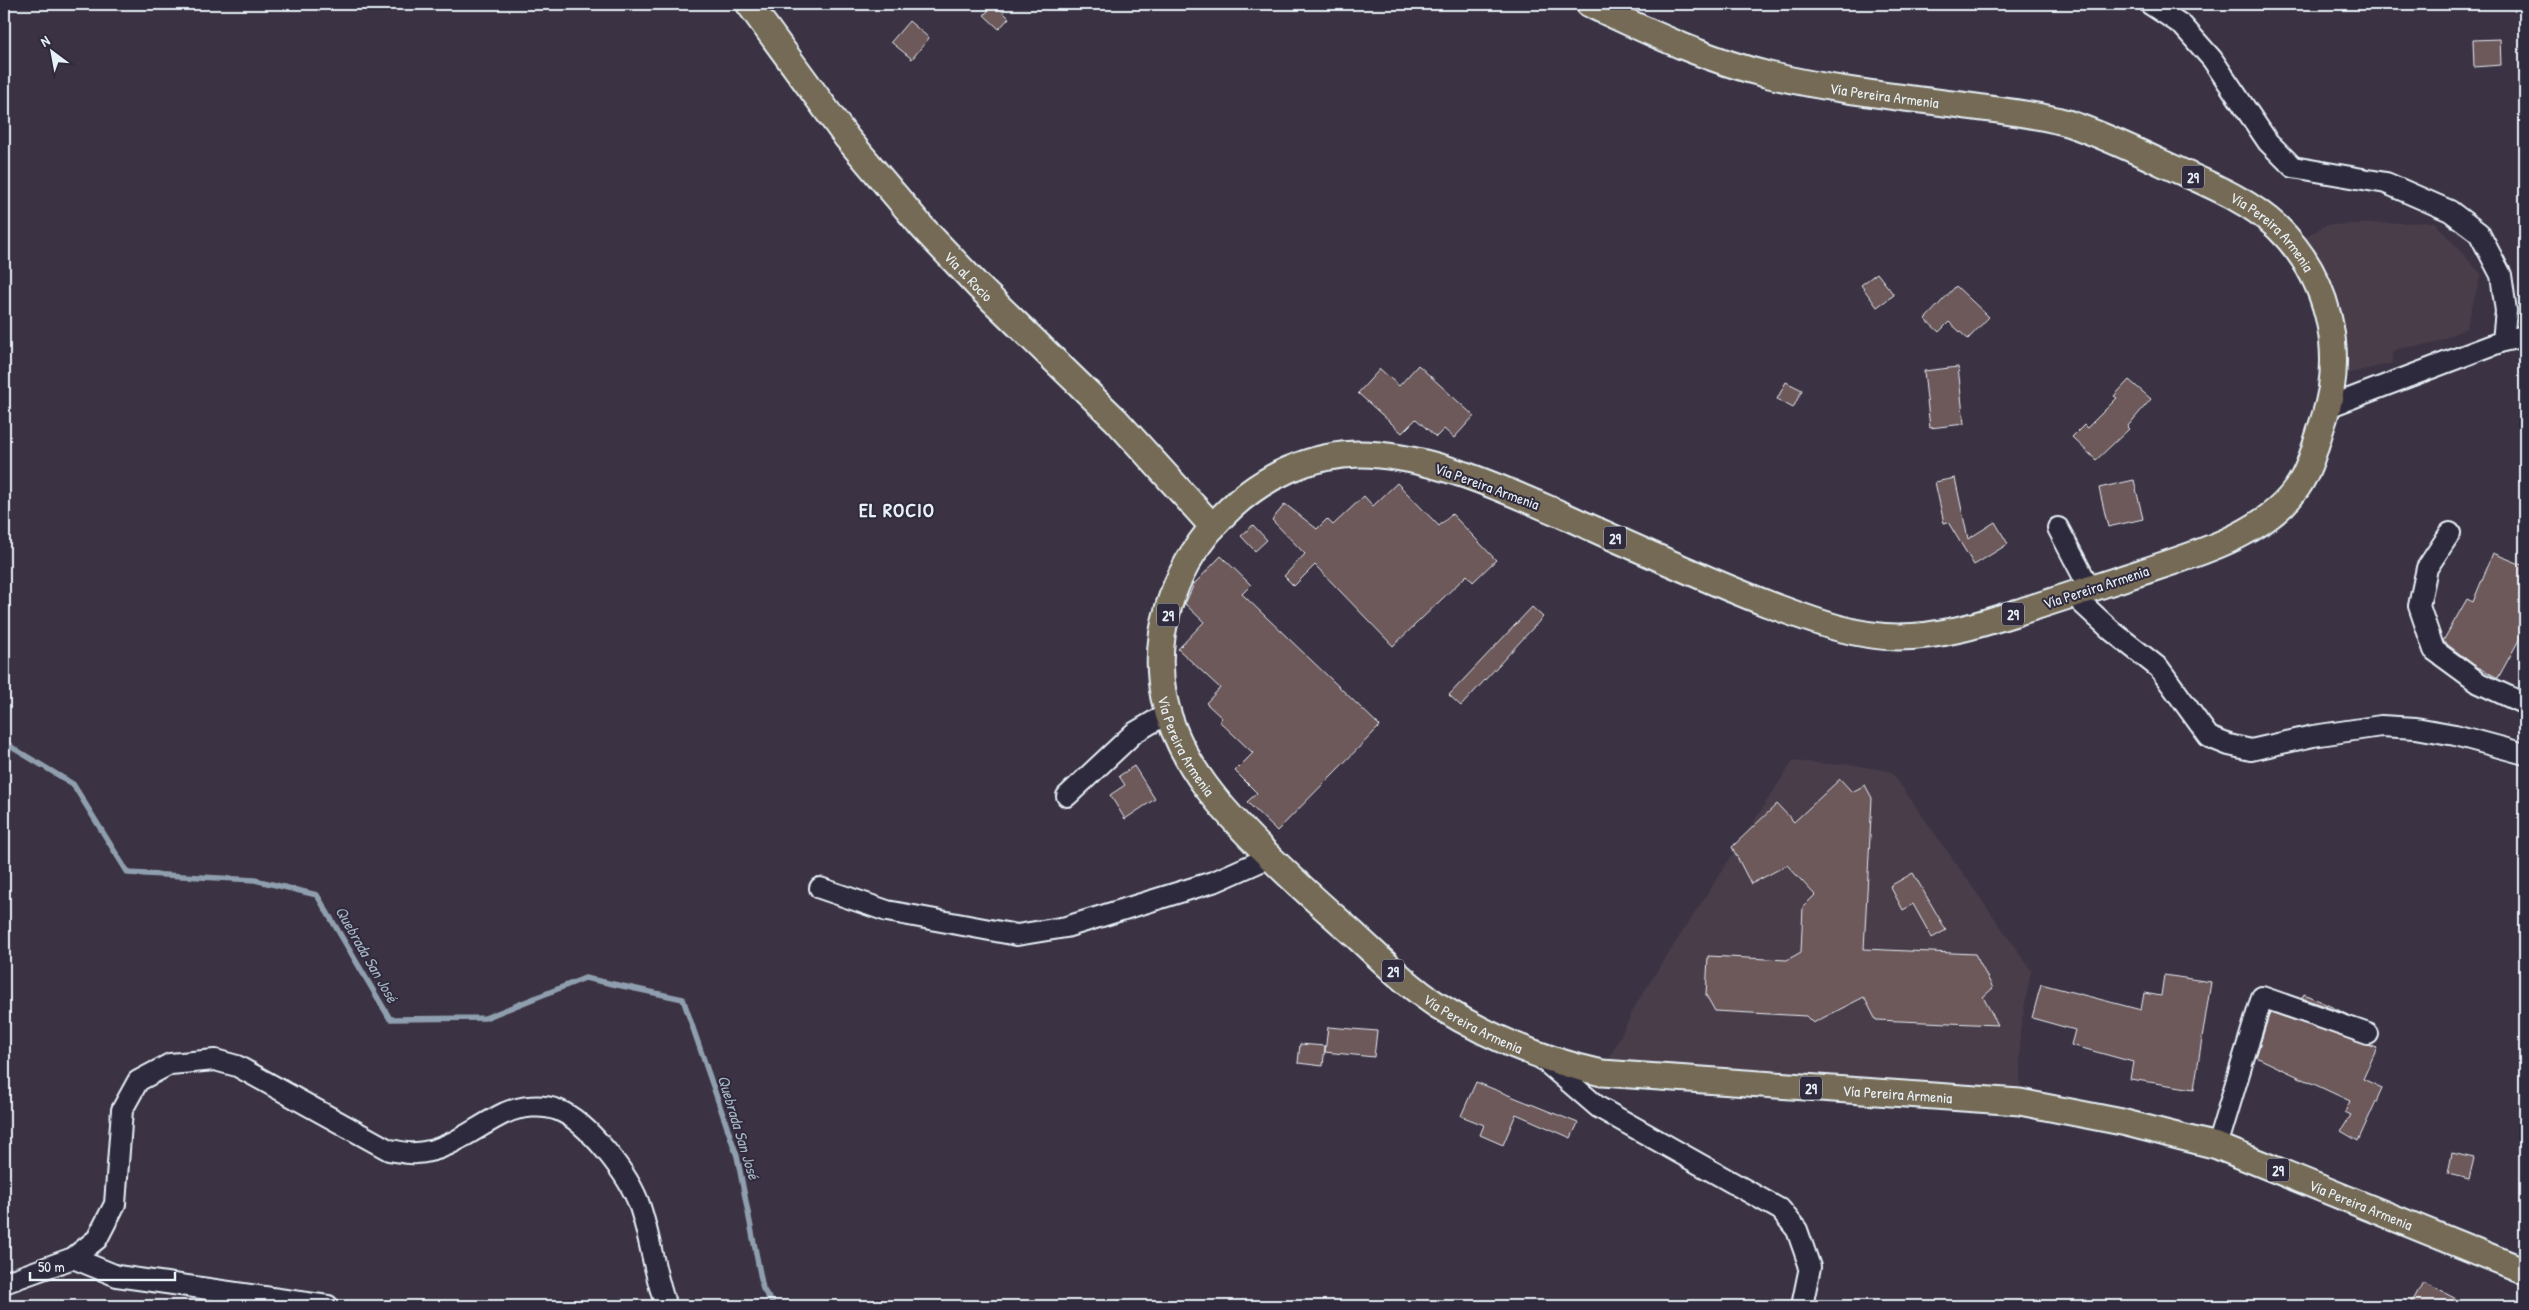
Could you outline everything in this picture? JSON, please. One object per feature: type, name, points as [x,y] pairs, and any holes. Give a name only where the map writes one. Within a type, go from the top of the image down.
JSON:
[{"type":"main road","name":"Via al Rocio","points":[[749,4],[847,138],[922,227],[978,286],[1116,420],[1213,526]]},
{"type":"main road","name":"Vía Pereira Armenia","points":[[1589,4],[1694,51],[1763,74],[1808,83],[2025,114],[2062,122],[2113,141],[2228,194],[2276,227],[2305,262],[2320,290],[2329,314],[2335,358],[2328,407],[2309,465],[2295,492],[2273,512],[2223,543],[2082,592],[1962,630],[1937,635],[1888,637],[1864,634],[1805,618],[1725,587],[1537,504],[1461,474],[1380,455],[1346,454],[1317,459],[1292,468],[1252,490],[1213,526],[1193,552],[1180,577],[1169,609],[1161,642],[1160,674],[1168,713],[1181,745],[1202,784],[1270,857],[1398,976],[1436,1004],[1480,1029],[1538,1055],[1567,1065],[1602,1073],[2020,1102],[2122,1122],[2217,1146],[2525,1271]]},
{"type":"street","points":[[2150,4],[2182,26],[2212,59],[2268,142],[2293,167],[2386,183],[2450,211],[2479,233],[2501,275],[2506,311],[2503,341]]},
{"type":"street","points":[[2328,407],[2503,341],[2525,336]]},
{"type":"street","points":[[2058,528],[2082,592],[2112,631],[2159,668],[2209,737],[2229,745],[2251,750],[2313,736],[2390,727],[2416,728],[2455,735],[2525,754]]},
{"type":"street","points":[[2450,533],[2427,568],[2419,606],[2434,650],[2479,683],[2525,704]]},
{"type":"street","points":[[1068,796],[1134,733],[1168,713]]},
{"type":"street","points":[[820,888],[887,911],[1016,935],[1075,924],[1216,881],[1270,857]]},
{"type":"street","points":[[2217,1146],[2262,997],[2368,1034]]},
{"type":"street","points":[[1538,1055],[1598,1107],[1781,1210],[1797,1230],[1810,1267],[1802,1306]]},
{"type":"street","points":[[4,1283],[73,1258],[96,1239],[116,1204],[122,1110],[138,1081],[170,1064],[215,1060],[237,1066],[389,1150],[416,1154],[441,1148],[507,1112],[534,1106],[558,1110],[588,1131],[614,1160],[640,1205],[658,1283],[666,1306]]},
{"type":"street","points":[[73,1258],[117,1276],[328,1306]]},
{"type":"shaded area","points":[[2434,222],[2481,274],[2466,328],[2433,344],[2401,348],[2392,352],[2393,363],[2337,376],[2302,239],[2326,225]]},
{"type":"shaded area","points":[[1793,761],[1837,765],[1847,764],[1889,771],[1897,775],[1892,773],[2031,970],[2020,1031],[2020,1102],[1602,1073],[1638,1001]]},
{"type":"building","points":[[995,4],[1009,18],[999,29],[984,15]]},
{"type":"building","points":[[909,21],[929,38],[912,59],[891,42]]},
{"type":"building","points":[[2500,39],[2501,65],[2474,67],[2473,40]]},
{"type":"building","points":[[1877,273],[1894,295],[1877,307],[1861,285]]},
{"type":"building","points":[[1956,286],[1989,317],[1968,339],[1949,322],[1939,332],[1925,319]]},
{"type":"building","points":[[1418,365],[1474,416],[1454,438],[1444,429],[1436,437],[1416,419],[1402,433],[1358,393],[1380,369],[1399,386]]},
{"type":"building","points":[[1958,367],[1964,424],[1930,428],[1924,371]]},
{"type":"building","points":[[2129,380],[2151,399],[2127,427],[2129,429],[2096,460],[2072,437],[2084,425],[2087,428],[2117,398],[2114,396]]},
{"type":"building","points":[[1786,382],[1802,390],[1793,408],[1777,399]]},
{"type":"building","points":[[1955,478],[1968,539],[1995,522],[2008,544],[1974,565],[1948,522],[1944,523],[1935,482]]},
{"type":"building","points":[[2134,480],[2143,519],[2108,527],[2099,488]]},
{"type":"building","points":[[1397,483],[1439,526],[1452,514],[1496,560],[1473,582],[1467,575],[1393,646],[1315,565],[1294,586],[1284,576],[1305,554],[1272,520],[1285,504],[1317,529],[1327,519],[1333,525],[1364,496],[1373,506]]},
{"type":"building","points":[[1253,525],[1267,540],[1255,551],[1241,536]]},
{"type":"building","points":[[2493,553],[2525,566],[2525,629],[2498,678],[2474,665],[2443,641],[2467,599],[2473,602]]},
{"type":"building","points":[[1221,556],[1251,585],[1242,594],[1380,726],[1277,831],[1247,802],[1257,793],[1235,771],[1253,753],[1219,721],[1222,718],[1206,703],[1220,688],[1178,649],[1204,622],[1185,604],[1194,584]]},
{"type":"building","points":[[1532,607],[1543,617],[1461,706],[1449,695]]},
{"type":"building","points":[[1134,766],[1155,799],[1125,819],[1110,795],[1125,785],[1119,776]]},
{"type":"building","points":[[1840,779],[1852,792],[1865,785],[1872,798],[1864,949],[1975,954],[1993,988],[1983,997],[1998,1025],[1876,1020],[1864,997],[1813,1023],[1806,1016],[1715,1011],[1706,995],[1708,956],[1787,960],[1801,952],[1803,907],[1815,895],[1787,865],[1751,884],[1732,847],[1777,804],[1794,822]]},
{"type":"building","points":[[1913,873],[1946,930],[1932,938],[1913,904],[1903,910],[1890,886]]},
{"type":"building","points":[[2164,975],[2211,982],[2194,1089],[2130,1079],[2133,1062],[2071,1045],[2075,1030],[2032,1018],[2041,984],[2141,1010],[2144,993],[2161,996]]},
{"type":"building","points":[[2304,994],[2349,1015],[2302,998]]},
{"type":"building","points":[[2270,1012],[2377,1048],[2363,1079],[2382,1088],[2358,1141],[2341,1131],[2351,1115],[2345,1112],[2350,1101],[2256,1057]]},
{"type":"building","points":[[1328,1027],[1377,1031],[1374,1057],[1325,1052]]},
{"type":"building","points":[[1300,1044],[1325,1046],[1323,1066],[1298,1063]]},
{"type":"building","points":[[1476,1082],[1578,1123],[1571,1138],[1516,1114],[1503,1145],[1480,1135],[1484,1125],[1461,1116]]},
{"type":"building","points":[[2452,1153],[2474,1158],[2469,1179],[2448,1174]]},
{"type":"building","points":[[2423,1282],[2470,1306],[2410,1306]]},
{"type":"waterway","name":"Quebrada San José","points":[[4,740],[13,748],[73,784],[128,873],[255,880],[317,895],[390,1019],[485,1018],[585,978],[683,999],[737,1156],[763,1289],[774,1306]]},
{"type":"district","name":"EL ROCIO","points":[[897,509]]}]
